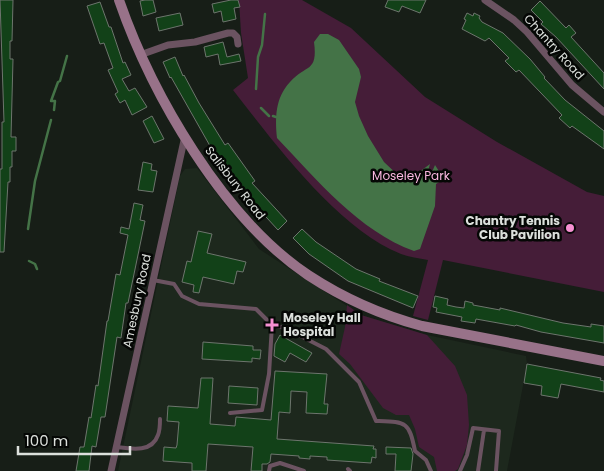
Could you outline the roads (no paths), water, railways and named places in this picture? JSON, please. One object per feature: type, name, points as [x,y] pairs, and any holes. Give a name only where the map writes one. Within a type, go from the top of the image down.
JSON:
[{"type":"main road","name":"Salisbury Road","points":[[119,0],[140,55],[168,109],[215,181],[252,227],[306,274],[345,297],[397,319],[422,326],[604,361]]},
{"type":"street","name":"Chantry Road","points":[[485,0],[514,20],[572,85],[604,112]]},
{"type":"street","points":[[140,55],[168,44],[195,42],[228,33],[233,33],[237,37],[238,44]]},
{"type":"street","name":"Amesbury Road","points":[[111,471],[185,136]]},
{"type":"lane","points":[[153,280],[174,284],[182,296],[199,304],[256,309],[272,325],[285,328],[326,349],[359,382],[376,420],[404,424],[412,432],[416,451],[426,460],[431,471]]},
{"type":"lane","points":[[230,412],[262,410],[269,374],[272,325]]},
{"type":"lane","points":[[116,447],[140,449],[153,444],[158,435],[160,419]]},
{"type":"lane","points":[[460,471],[467,454],[473,428],[499,432],[496,471]]},
{"type":"lane","points":[[478,471],[484,430]]},
{"type":"lane","points":[[269,471],[270,466],[280,463],[302,471]]},
{"type":"waterway","points":[[256,89],[258,57],[262,45],[265,14]]},
{"type":"waterway","points":[[54,110],[55,101],[51,101],[60,81],[67,56]]},
{"type":"waterway","points":[[261,108],[269,116]]},
{"type":"waterway","points":[[28,229],[35,181],[51,120]]},
{"type":"waterway","points":[[29,261],[35,264],[37,269]]},
{"type":"place","name":"Chantry Tennis Club Pavilion","points":[[570,228]]},
{"type":"place","name":"Moseley Hall Hospital","points":[[272,325]]},
{"type":"park label","name":"Moseley Park","points":[[411,176]]}]
